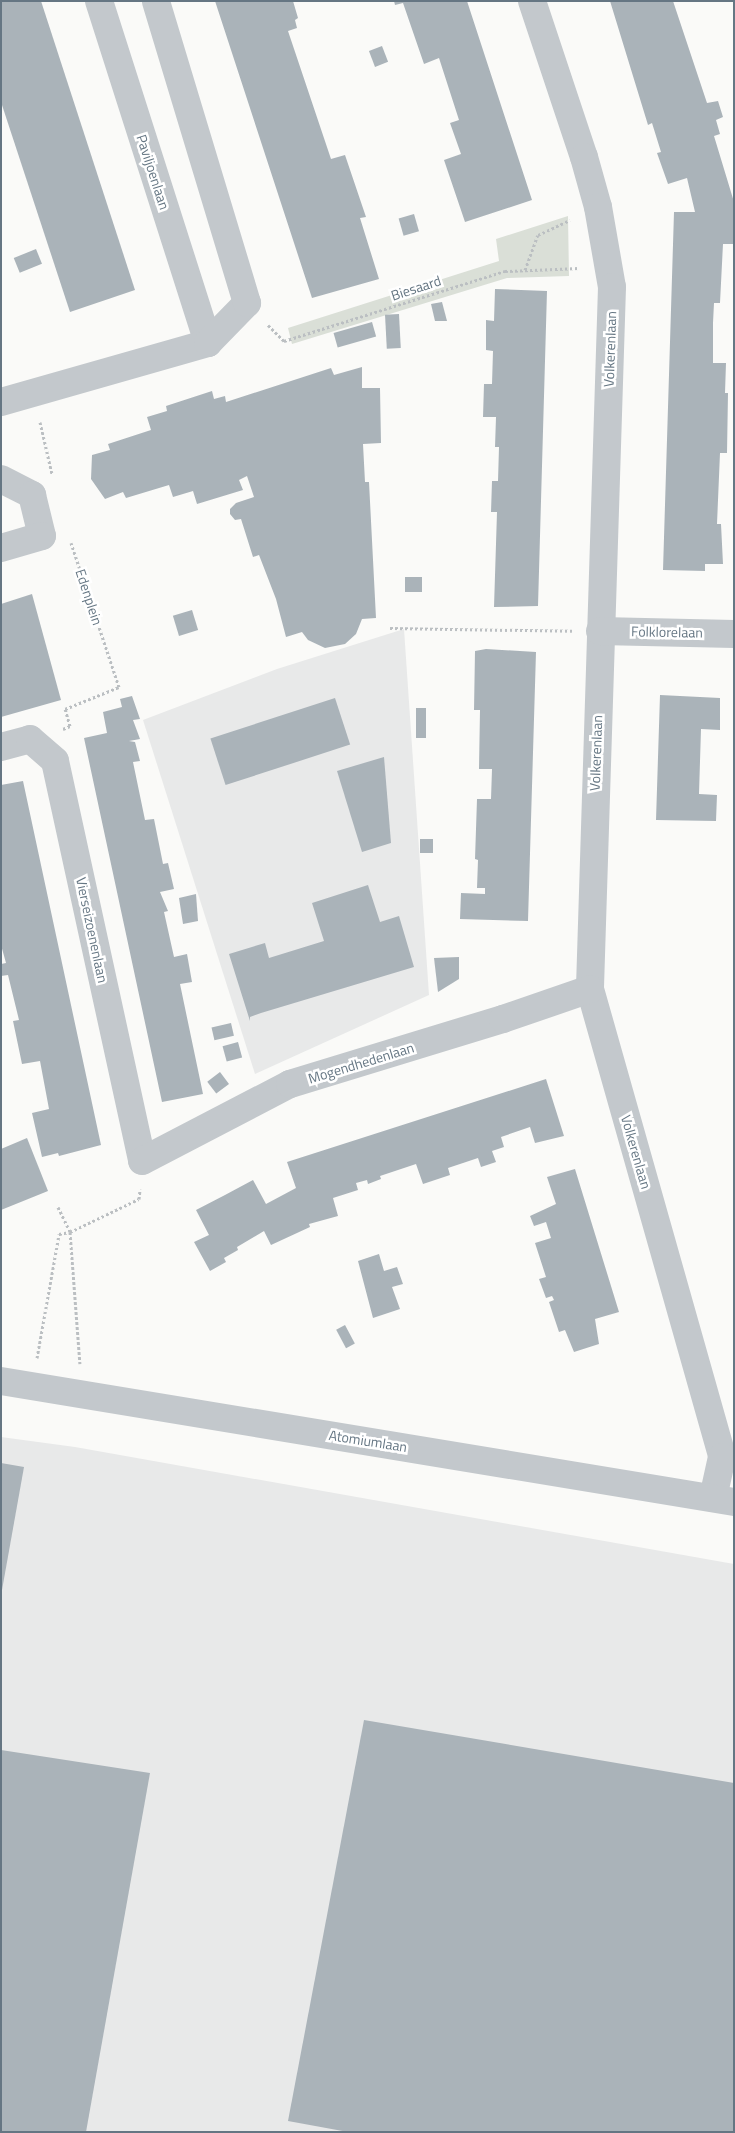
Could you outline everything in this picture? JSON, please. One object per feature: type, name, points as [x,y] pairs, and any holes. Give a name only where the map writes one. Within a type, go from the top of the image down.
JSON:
[{"type":"street","name":"Paviljoenlaan","points":[[99,1],[208,343]]},
{"type":"street","points":[[1,402],[208,343],[248,303],[156,1]]},
{"type":"street","name":"Volkerenlaan","points":[[532,1],[598,207],[612,288],[590,989],[722,1457],[723,1500]]},
{"type":"street","points":[[1,479],[32,495],[42,536],[1,548]]},
{"type":"street","name":"Folklorelaan","points":[[600,631],[734,634]]},
{"type":"street","points":[[1,747],[30,739]]},
{"type":"street","name":"Vierseizoenenlaan","points":[[30,739],[55,761],[142,1161]]},
{"type":"street","name":"Mogendhedenlaan","points":[[142,1161],[290,1084],[503,1019],[590,989]]},
{"type":"street","name":"Atomiumlaan","points":[[1,1381],[723,1500]]},
{"type":"path","points":[[526,270],[538,235],[598,207]]},
{"type":"path","name":"Biesaard","points":[[248,303],[284,341],[505,271],[609,267]]},
{"type":"path","points":[[33,392],[53,477]]},
{"type":"path","name":"Edenplein","points":[[30,739],[70,726],[65,709],[119,688],[69,535]]},
{"type":"path","points":[[390,628],[600,631]]},
{"type":"path","points":[[32,1386],[59,1234],[70,1232],[139,1199],[142,1161]]},
{"type":"path","points":[[58,1207],[70,1232],[82,1395]]},
{"type":"shaded area","points":[[568,216],[569,276],[507,278],[292,344],[288,328],[499,261],[496,239]]},
{"type":"shaded area","points":[[404,629],[429,995],[255,1074],[143,720],[277,669]]},
{"type":"shaded area","points":[[1,1437],[75,1447],[734,1564],[734,2132],[1,2132]]},
{"type":"building","points":[[1,1],[41,1],[135,290],[70,312],[1,102]]},
{"type":"building","points":[[215,1],[293,1],[298,18],[295,20],[297,28],[288,31],[331,159],[345,155],[366,217],[360,218],[379,279],[312,298]]},
{"type":"building","points":[[394,1],[467,1],[532,200],[465,222],[444,160],[461,154],[450,123],[459,120],[439,58],[424,64],[403,3],[395,5]]},
{"type":"building","points":[[610,1],[673,1],[707,103],[718,101],[723,117],[716,120],[720,134],[714,136],[734,202],[733,244],[723,244],[720,303],[714,303],[713,323],[713,363],[726,363],[725,393],[728,393],[727,453],[720,453],[717,524],[721,524],[723,564],[705,564],[705,571],[663,570],[674,212],[695,212],[687,178],[668,184],[657,153],[661,152],[652,123],[648,125]]},
{"type":"building","points":[[382,46],[388,62],[375,67],[369,51]]},
{"type":"building","points":[[414,214],[419,231],[404,236],[399,218]]},
{"type":"building","points":[[36,249],[42,264],[20,273],[14,258]]},
{"type":"building","points":[[495,289],[547,291],[538,606],[494,607],[497,512],[491,512],[492,481],[498,481],[499,447],[495,447],[496,417],[483,417],[484,384],[492,384],[493,351],[486,350],[486,320],[494,321]]},
{"type":"building","points":[[442,302],[447,321],[435,321],[431,304]]},
{"type":"building","points":[[399,314],[401,348],[387,349],[385,315]]},
{"type":"building","points":[[372,322],[376,336],[338,347],[334,333]]},
{"type":"building","points":[[362,367],[362,388],[380,388],[381,443],[363,444],[365,482],[369,482],[376,618],[362,619],[356,634],[345,644],[325,648],[308,640],[302,632],[286,637],[276,599],[259,555],[253,557],[241,519],[235,520],[230,514],[230,509],[236,503],[254,497],[247,476],[239,480],[243,490],[197,504],[193,491],[173,497],[169,485],[126,498],[123,492],[105,499],[91,479],[92,455],[110,450],[108,444],[151,430],[147,417],[167,411],[166,406],[212,391],[214,399],[225,396],[226,402],[331,368],[334,375]]},
{"type":"building","points":[[405,577],[422,577],[422,592],[405,592]]},
{"type":"building","points":[[32,594],[61,700],[1,717],[1,604]]},
{"type":"building","points":[[192,610],[198,630],[179,636],[173,616]]},
{"type":"building","points":[[486,649],[536,652],[528,921],[460,919],[461,893],[485,894],[485,888],[477,888],[478,860],[475,859],[477,799],[491,799],[492,769],[479,769],[480,710],[474,710],[475,651]]},
{"type":"building","points":[[660,695],[720,698],[720,730],[701,729],[699,794],[717,795],[716,821],[656,820]]},
{"type":"building","points":[[132,696],[140,719],[133,720],[140,739],[129,741],[135,742],[140,761],[133,762],[145,820],[154,819],[163,864],[168,863],[174,889],[160,892],[168,911],[164,912],[174,957],[187,954],[192,982],[180,984],[203,1094],[162,1102],[84,738],[107,733],[103,712],[122,707],[120,699]]},
{"type":"building","points":[[335,698],[350,745],[226,785],[210,738]]},
{"type":"building","points":[[416,708],[426,708],[426,738],[416,738]]},
{"type":"building","points":[[384,757],[391,843],[362,852],[337,771]]},
{"type":"building","points":[[23,781],[101,1145],[59,1156],[58,1153],[42,1157],[32,1113],[49,1109],[40,1061],[22,1064],[13,1021],[19,1020],[8,975],[1,976],[1,964],[6,963],[1,945],[1,785]]},
{"type":"building","points":[[420,839],[433,839],[433,853],[420,853]]},
{"type":"building","points":[[368,885],[380,922],[399,916],[414,967],[261,1013],[250,1017],[250,1021],[229,954],[265,943],[269,958],[324,941],[312,903]]},
{"type":"building","points":[[196,894],[198,921],[183,924],[179,898]]},
{"type":"building","points":[[459,957],[459,979],[438,992],[434,958]]},
{"type":"building","points":[[231,1023],[234,1036],[214,1040],[212,1027]]},
{"type":"building","points":[[238,1042],[242,1057],[227,1062],[223,1046]]},
{"type":"building","points":[[220,1072],[229,1084],[216,1094],[207,1082]]},
{"type":"building","points":[[546,1079],[564,1136],[535,1143],[530,1127],[501,1137],[504,1147],[492,1151],[496,1162],[481,1167],[478,1158],[448,1168],[450,1175],[423,1184],[416,1164],[380,1176],[381,1179],[368,1184],[367,1180],[356,1183],[358,1190],[333,1198],[338,1216],[309,1224],[310,1227],[271,1245],[264,1231],[237,1247],[238,1250],[224,1258],[226,1262],[210,1271],[194,1242],[209,1235],[196,1210],[253,1180],[266,1204],[296,1188],[287,1162]]},
{"type":"building","points":[[27,1138],[48,1191],[1,1210],[1,1149]]},
{"type":"building","points":[[575,1169],[619,1312],[595,1319],[599,1344],[574,1352],[565,1330],[559,1332],[549,1302],[554,1300],[552,1296],[546,1298],[539,1279],[546,1277],[535,1243],[551,1238],[546,1222],[534,1226],[530,1216],[556,1204],[547,1177]]},
{"type":"building","points":[[379,1254],[384,1271],[397,1267],[403,1284],[392,1287],[400,1309],[373,1318],[358,1261]]},
{"type":"building","points":[[345,1325],[355,1344],[346,1348],[336,1330]]},
{"type":"building","points":[[1,1463],[24,1467],[2,1590],[1,1590]]},
{"type":"building","points":[[364,1720],[734,1783],[734,2132],[348,2132],[288,2121]]},
{"type":"building","points":[[1,1750],[150,1773],[86,2132],[1,2132]]}]
